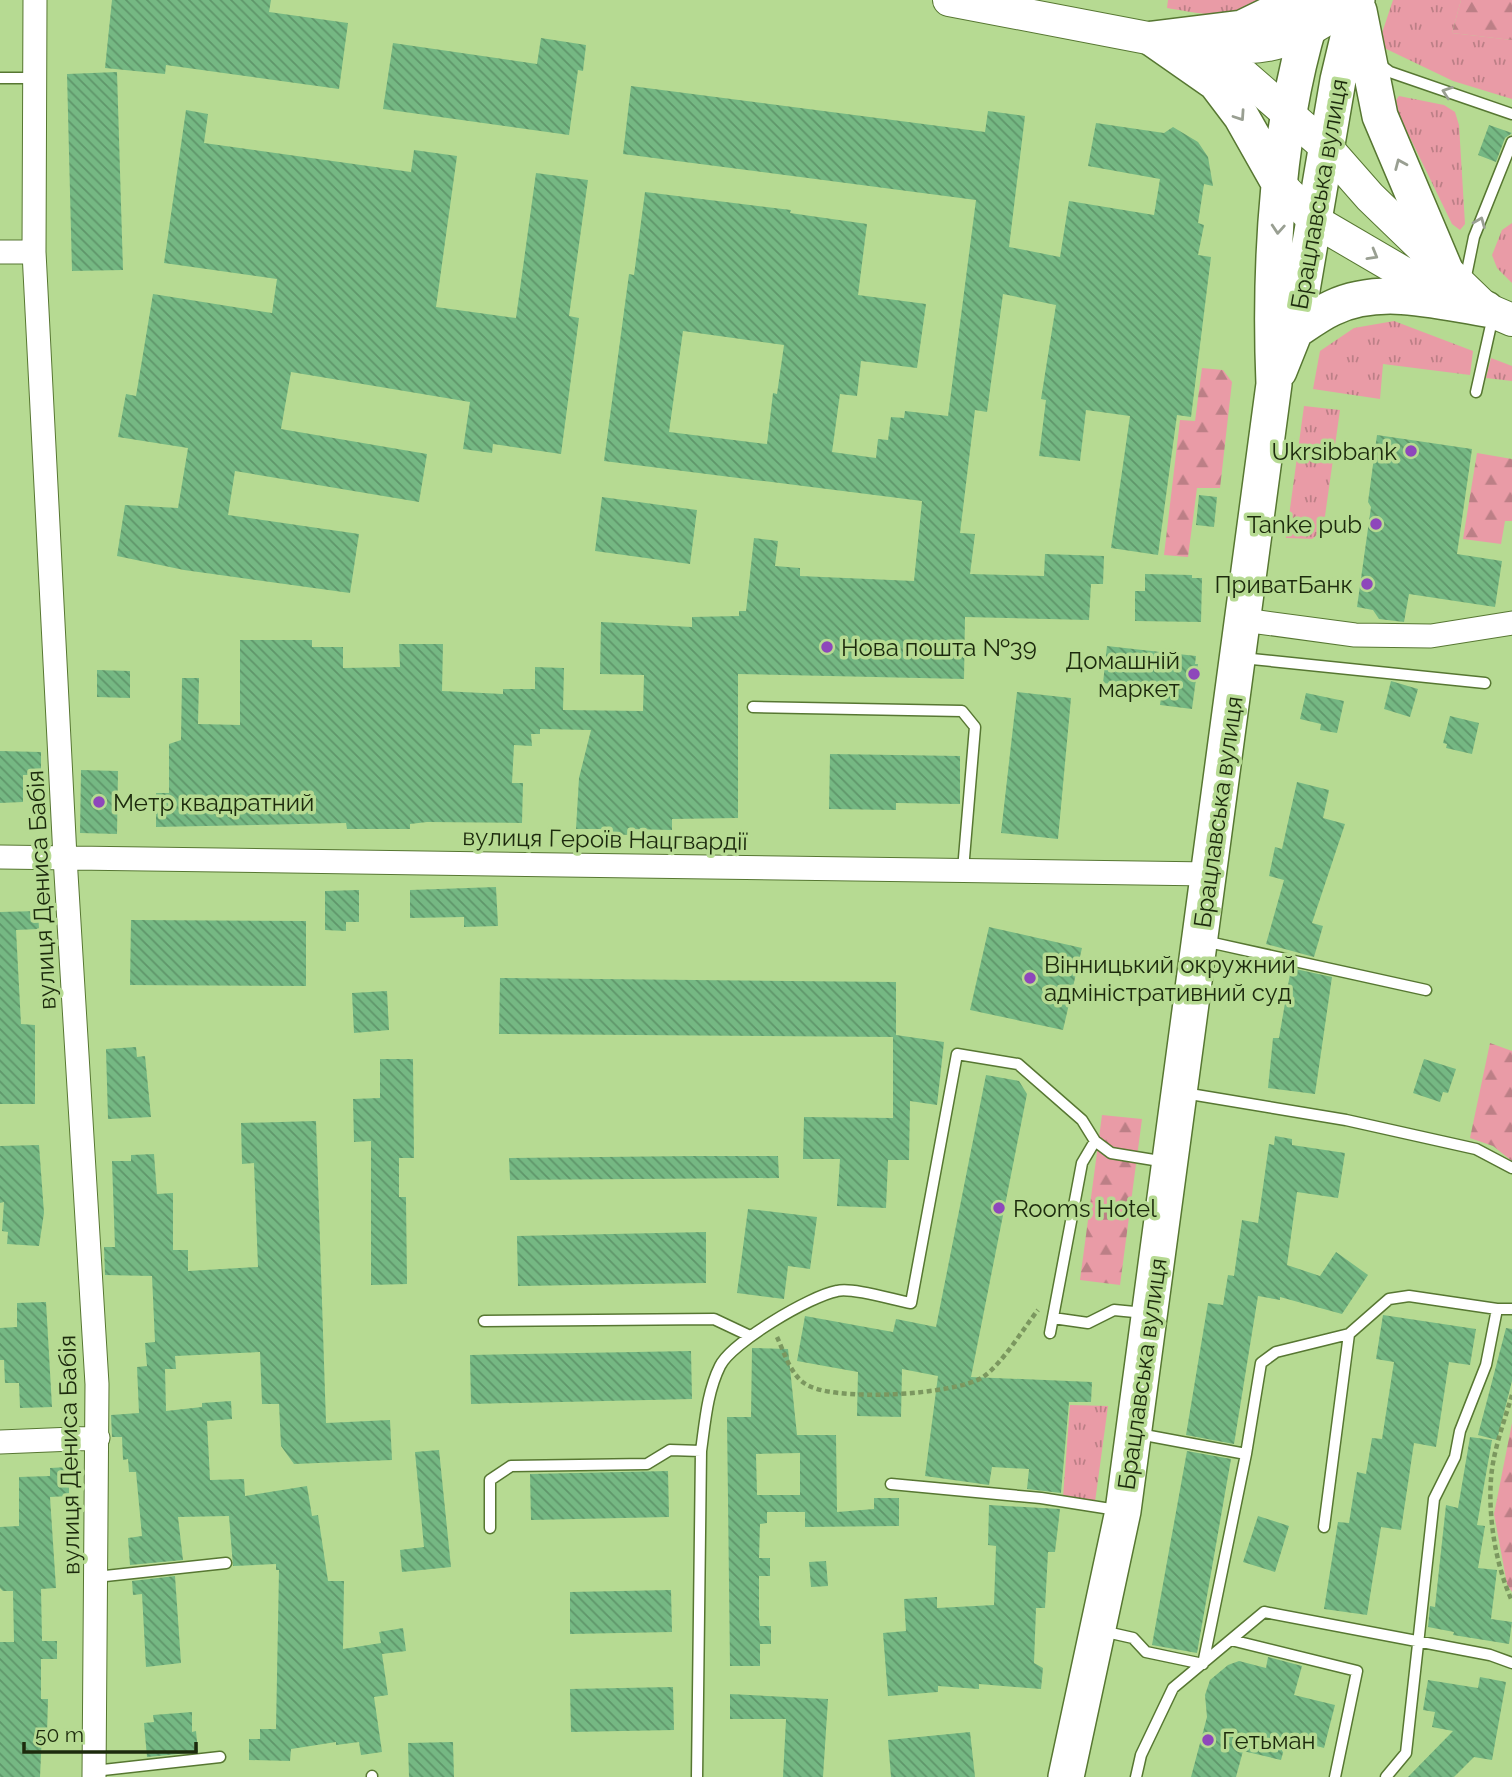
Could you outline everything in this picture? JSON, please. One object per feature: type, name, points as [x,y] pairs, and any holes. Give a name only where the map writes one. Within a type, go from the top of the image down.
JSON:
[{"type":"main road","points":[[949,0],[1153,39],[1239,71],[1326,147],[1370,197],[1480,300]]},
{"type":"main road","name":"Брацлавська вулиця","points":[[1066,1777],[1100,1631],[1123,1511],[1151,1314],[1274,384],[1271,324],[1280,185],[1288,112],[1303,16],[1317,0]]},
{"type":"main road","points":[[1153,39],[1242,29],[1303,16],[1357,0],[1380,116],[1480,300]]},
{"type":"main road","name":"Брацлавська вулиця","points":[[1274,384],[1295,331],[1326,147],[1357,0]]},
{"type":"main road","points":[[1153,39],[1216,83],[1241,116],[1280,185],[1315,221],[1409,276],[1480,300]]},
{"type":"main road","points":[[1295,331],[1333,308],[1366,298],[1398,296],[1480,300]]},
{"type":"street","name":"вулиця Дениса Бабія","points":[[35,0],[34,252],[65,857],[97,1384],[94,1774]]},
{"type":"street","points":[[0,252],[34,252]]},
{"type":"street","points":[[1244,620],[1368,635],[1431,636],[1512,623]]},
{"type":"street","name":"вулиця Героїв Нацгвардії","points":[[0,856],[1210,874]]},
{"type":"street","points":[[0,1442],[97,1438]]},
{"type":"lane","points":[[1367,54],[1390,72],[1512,114]]},
{"type":"lane","points":[[0,78],[34,78]]},
{"type":"lane","points":[[1476,392],[1480,300],[1474,237],[1512,142]]},
{"type":"lane","points":[[1239,658],[1485,683]]},
{"type":"lane","points":[[753,707],[962,711],[975,727],[963,870]]},
{"type":"lane","points":[[1201,941],[1426,990]]},
{"type":"lane","points":[[697,1777],[701,1451],[708,1402],[720,1364],[750,1336],[838,1290],[911,1303],[957,1054],[1018,1064],[1082,1120],[1095,1141],[1111,1153],[1172,1163]]},
{"type":"lane","points":[[1182,1092],[1346,1120],[1476,1149],[1512,1168]]},
{"type":"lane","points":[[1050,1333],[1083,1163],[1095,1141]]},
{"type":"lane","points":[[1203,1664],[1246,1454],[1261,1363],[1276,1352],[1349,1334],[1389,1299],[1409,1296],[1512,1309]]},
{"type":"lane","points":[[1386,1777],[1406,1753],[1416,1642],[1434,1499],[1455,1457],[1460,1431],[1486,1365],[1497,1309]]},
{"type":"lane","points":[[1054,1318],[1088,1323],[1114,1310],[1151,1314]]},
{"type":"lane","points":[[484,1321],[714,1319],[750,1336]]},
{"type":"lane","points":[[1324,1527],[1349,1334]]},
{"type":"lane","points":[[1134,1433],[1246,1454]]},
{"type":"lane","points":[[490,1528],[490,1480],[511,1466],[647,1464],[670,1450],[701,1451]]},
{"type":"lane","points":[[891,1484],[1041,1498],[1123,1511]]},
{"type":"lane","points":[[96,1577],[226,1563]]},
{"type":"lane","points":[[1136,1777],[1141,1755],[1174,1688],[1264,1612],[1490,1655],[1512,1663]]},
{"type":"lane","points":[[1100,1631],[1133,1638],[1146,1652],[1203,1664]]},
{"type":"lane","points":[[1231,1640],[1356,1671],[1335,1777]]},
{"type":"lane","points":[[94,1774],[220,1757]]},
{"type":"path","points":[[771,1324],[795,1375],[806,1385],[895,1396],[971,1384],[986,1375],[1060,1283]]},
{"type":"path","points":[[1512,1395],[1491,1478],[1491,1510],[1500,1569],[1512,1601]]},
{"type":"green space","points":[[1168,0],[1266,0],[1241,11],[1218,15],[1167,8]]},
{"type":"green space","points":[[1393,0],[1461,0],[1452,33],[1512,40],[1512,99],[1453,81],[1378,45]]},
{"type":"green space","points":[[1461,0],[1512,0],[1512,40],[1452,33]]},
{"type":"green space","points":[[1399,96],[1444,105],[1455,112],[1459,125],[1465,224],[1460,230],[1452,224],[1399,115],[1396,100]]},
{"type":"green space","points":[[1512,223],[1512,283],[1497,268],[1492,255],[1502,230]]},
{"type":"green space","points":[[1394,321],[1473,351],[1470,375],[1383,364],[1380,399],[1313,389],[1320,351],[1354,328]]},
{"type":"green space","points":[[1491,358],[1512,366],[1512,381],[1486,378]]},
{"type":"green space","points":[[1202,368],[1223,370],[1232,382],[1220,488],[1197,488],[1188,557],[1164,555],[1180,420],[1195,421]]},
{"type":"green space","points":[[1304,406],[1340,410],[1323,530],[1312,539],[1286,538]]},
{"type":"green space","points":[[1477,453],[1512,459],[1512,521],[1505,521],[1501,544],[1463,539]]},
{"type":"green space","points":[[1490,1043],[1512,1051],[1512,1161],[1493,1146],[1470,1138]]},
{"type":"green space","points":[[1102,1115],[1142,1119],[1120,1285],[1080,1280]]},
{"type":"green space","points":[[1070,1405],[1108,1406],[1095,1502],[1063,1497]]},
{"type":"green space","points":[[1512,1423],[1512,1592],[1507,1584],[1494,1514]]},
{"type":"building","points":[[112,0],[271,0],[269,12],[348,23],[339,89],[166,65],[165,74],[105,68]]},
{"type":"building","points":[[541,38],[586,45],[583,71],[578,70],[569,135],[383,109],[393,43],[537,64]]},
{"type":"building","points":[[117,72],[123,270],[72,271],[67,74]]},
{"type":"building","points":[[631,86],[985,132],[988,111],[1025,116],[1009,247],[1060,257],[1069,201],[1154,215],[1160,179],[1088,166],[1096,123],[1164,133],[1173,127],[1198,142],[1208,157],[1213,186],[1204,184],[1198,223],[1204,225],[1198,255],[1211,257],[1191,417],[1177,415],[1158,555],[1111,548],[1130,416],[1086,410],[1080,461],[1039,456],[1046,400],[1041,399],[1056,305],[1003,294],[987,412],[975,410],[960,533],[975,534],[970,574],[1044,576],[1045,554],[1104,556],[1103,584],[1091,584],[1089,620],[965,617],[964,679],[738,674],[738,818],[672,819],[672,830],[629,829],[629,835],[610,834],[610,829],[576,829],[579,778],[591,730],[540,729],[540,734],[531,734],[532,746],[514,745],[512,783],[523,783],[522,823],[427,822],[410,824],[410,829],[347,829],[346,823],[156,827],[156,793],[169,793],[169,744],[181,740],[182,678],[199,678],[198,724],[240,725],[240,640],[312,640],[312,647],[343,647],[343,668],[400,667],[399,644],[443,644],[442,691],[503,694],[503,689],[535,689],[535,667],[564,668],[563,710],[643,711],[644,675],[600,674],[601,622],[692,627],[692,617],[739,616],[739,611],[746,611],[754,538],[778,541],[775,566],[800,568],[800,576],[914,581],[922,501],[604,461],[629,274],[634,275],[645,192],[791,210],[790,213],[867,224],[858,295],[926,304],[917,368],[861,361],[857,396],[840,394],[832,452],[876,458],[878,439],[888,440],[891,417],[904,418],[905,411],[948,416],[976,200],[623,154]],"holes":[[[683,331],[784,345],[777,394],[773,393],[767,444],[669,432]]]},
{"type":"building","points":[[186,110],[208,114],[204,143],[411,172],[414,150],[457,156],[436,307],[516,318],[536,173],[588,180],[569,316],[579,318],[561,454],[493,444],[492,453],[463,449],[470,402],[291,372],[281,429],[427,454],[419,502],[235,471],[228,515],[359,534],[350,593],[184,570],[117,556],[125,505],[178,508],[188,448],[118,437],[126,394],[136,396],[153,294],[272,313],[277,279],[164,263]]},
{"type":"building","points":[[1489,125],[1512,133],[1505,138],[1496,162],[1478,155]]},
{"type":"building","points":[[1377,435],[1472,449],[1457,554],[1502,561],[1495,607],[1409,594],[1404,622],[1379,619],[1373,610],[1357,607],[1371,507],[1368,502]]},
{"type":"building","points":[[1199,495],[1217,497],[1214,527],[1196,525]]},
{"type":"building","points":[[602,497],[697,510],[690,564],[595,551]]},
{"type":"building","points":[[1145,574],[1192,575],[1192,578],[1202,578],[1201,622],[1135,621],[1135,591],[1145,591]]},
{"type":"building","points":[[1107,646],[1196,656],[1195,664],[1198,664],[1192,709],[1160,705],[1162,690],[1103,683]]},
{"type":"building","points":[[97,670],[130,671],[130,698],[97,697]]},
{"type":"building","points":[[1391,681],[1418,689],[1410,717],[1384,709]]},
{"type":"building","points":[[1017,692],[1071,698],[1058,839],[1001,833]]},
{"type":"building","points":[[1306,693],[1344,701],[1337,733],[1320,730],[1321,724],[1300,719]]},
{"type":"building","points":[[1450,716],[1479,723],[1472,754],[1446,748],[1447,744],[1443,743]]},
{"type":"building","points":[[0,751],[41,752],[41,775],[23,775],[23,802],[0,803]]},
{"type":"building","points":[[830,754],[960,756],[960,804],[896,803],[896,810],[829,809]]},
{"type":"building","name":"Метр квадратний","points":[[81,770],[118,771],[117,834],[80,833]]},
{"type":"building","points":[[1297,782],[1329,790],[1323,818],[1345,824],[1312,923],[1323,926],[1314,957],[1266,944],[1284,880],[1269,876],[1275,847],[1282,849]]},
{"type":"building","points":[[496,887],[498,926],[464,927],[464,917],[410,918],[410,890]]},
{"type":"building","points":[[359,890],[359,922],[346,922],[346,931],[325,930],[325,891]]},
{"type":"building","points":[[38,911],[39,929],[16,930],[21,1024],[35,1025],[35,1104],[0,1104],[0,912]]},
{"type":"building","points":[[131,920],[306,921],[306,986],[130,985]]},
{"type":"building","points":[[989,927],[1082,948],[1063,1030],[970,1010]]},
{"type":"building","points":[[1291,968],[1332,977],[1315,1094],[1268,1088],[1273,1038],[1279,1038]]},
{"type":"building","points":[[500,978],[896,982],[896,1035],[944,1042],[937,1105],[910,1101],[909,1160],[888,1160],[886,1208],[837,1206],[840,1159],[803,1159],[804,1117],[893,1118],[893,1037],[499,1034]]},
{"type":"building","points":[[387,991],[389,1030],[354,1033],[352,993]]},
{"type":"building","points":[[136,1047],[137,1057],[145,1056],[151,1117],[108,1119],[106,1049]]},
{"type":"building","points":[[380,1059],[413,1059],[414,1158],[399,1158],[399,1197],[406,1197],[407,1284],[371,1285],[371,1141],[354,1142],[353,1099],[380,1098]]},
{"type":"building","points":[[1424,1059],[1456,1069],[1448,1093],[1443,1092],[1440,1102],[1413,1093]]},
{"type":"building","points":[[986,1075],[1019,1081],[1027,1094],[971,1377],[1092,1382],[1091,1402],[1069,1402],[1061,1493],[1027,1489],[1029,1469],[992,1467],[989,1485],[925,1476],[938,1376],[902,1369],[901,1417],[857,1416],[858,1372],[797,1361],[805,1316],[893,1332],[896,1319],[936,1327]]},
{"type":"building","points":[[316,1121],[326,1423],[390,1420],[392,1460],[294,1464],[281,1446],[279,1404],[262,1404],[260,1352],[175,1356],[176,1369],[165,1369],[166,1411],[202,1407],[202,1403],[231,1401],[232,1419],[207,1421],[210,1480],[244,1479],[245,1496],[307,1486],[312,1516],[318,1515],[328,1581],[344,1581],[343,1649],[381,1643],[379,1632],[403,1628],[406,1651],[382,1654],[388,1695],[374,1697],[382,1752],[361,1755],[359,1742],[336,1745],[336,1742],[291,1749],[290,1761],[249,1760],[249,1739],[260,1739],[260,1729],[276,1729],[279,1570],[276,1570],[276,1564],[233,1566],[229,1516],[178,1517],[183,1560],[130,1565],[128,1538],[142,1536],[136,1472],[129,1472],[128,1459],[123,1460],[122,1437],[112,1437],[111,1415],[139,1413],[137,1367],[147,1366],[145,1343],[155,1342],[152,1276],[105,1275],[104,1247],[115,1247],[112,1161],[131,1161],[131,1155],[154,1154],[157,1194],[173,1193],[173,1250],[188,1250],[188,1271],[258,1267],[254,1163],[242,1164],[241,1123]]},
{"type":"building","points":[[1275,1136],[1292,1139],[1292,1145],[1345,1153],[1338,1198],[1297,1192],[1287,1265],[1320,1276],[1336,1252],[1368,1275],[1342,1314],[1280,1297],[1280,1300],[1258,1296],[1234,1444],[1186,1435],[1208,1303],[1223,1305],[1228,1275],[1234,1276],[1242,1220],[1258,1223],[1269,1144],[1274,1145]]},
{"type":"building","points":[[39,1145],[44,1213],[39,1246],[7,1244],[8,1232],[2,1231],[4,1202],[0,1203],[0,1146]]},
{"type":"building","points":[[778,1156],[779,1178],[510,1180],[509,1158]]},
{"type":"building","points":[[748,1209],[817,1217],[810,1269],[788,1266],[784,1299],[737,1293]]},
{"type":"building","points":[[706,1232],[706,1283],[518,1286],[517,1236]]},
{"type":"building","points":[[46,1302],[52,1407],[20,1408],[19,1383],[5,1383],[4,1360],[0,1360],[0,1328],[17,1327],[17,1303]]},
{"type":"building","points":[[1383,1315],[1476,1329],[1470,1365],[1449,1362],[1436,1447],[1414,1443],[1401,1530],[1381,1527],[1367,1615],[1324,1609],[1338,1522],[1349,1523],[1357,1472],[1366,1474],[1372,1438],[1382,1439],[1394,1362],[1376,1359]]},
{"type":"building","points":[[1506,1328],[1512,1329],[1512,1381],[1497,1440],[1478,1435]]},
{"type":"building","points":[[752,1348],[788,1349],[797,1435],[836,1435],[837,1512],[874,1509],[874,1498],[899,1498],[899,1526],[805,1527],[805,1512],[767,1512],[767,1523],[760,1524],[759,1558],[770,1558],[770,1576],[759,1576],[759,1619],[760,1626],[771,1626],[771,1644],[760,1644],[760,1666],[730,1666],[727,1417],[751,1417]],"holes":[[[800,1453],[800,1495],[757,1495],[756,1454]]]},
{"type":"building","points":[[691,1351],[692,1399],[471,1404],[470,1355]]},
{"type":"building","points":[[1470,1437],[1492,1440],[1477,1525],[1485,1526],[1478,1568],[1497,1570],[1491,1619],[1512,1622],[1509,1644],[1453,1635],[1454,1632],[1428,1627],[1430,1606],[1435,1607],[1446,1505],[1458,1508]]},
{"type":"building","points":[[439,1450],[451,1567],[402,1572],[400,1550],[424,1547],[415,1452]]},
{"type":"building","points":[[1187,1451],[1231,1459],[1197,1653],[1152,1645]]},
{"type":"building","points":[[69,1467],[69,1496],[50,1497],[56,1588],[41,1589],[42,1641],[57,1641],[57,1659],[41,1659],[41,1699],[48,1699],[47,1734],[42,1734],[40,1777],[0,1777],[0,1642],[14,1642],[13,1591],[3,1591],[0,1588],[0,1527],[19,1526],[19,1477],[50,1476],[50,1468]]},
{"type":"building","points":[[668,1471],[669,1517],[531,1520],[530,1474]]},
{"type":"building","points":[[989,1505],[1060,1509],[1055,1552],[1048,1552],[1045,1608],[1036,1608],[1034,1663],[1043,1668],[1041,1689],[979,1684],[979,1689],[938,1686],[938,1692],[888,1696],[883,1633],[906,1631],[904,1599],[937,1597],[937,1608],[994,1605],[996,1546],[988,1545]]},
{"type":"building","points":[[1258,1516],[1289,1526],[1275,1572],[1243,1562]]},
{"type":"building","points":[[826,1561],[828,1586],[811,1587],[809,1562]]},
{"type":"building","points":[[175,1576],[181,1663],[146,1667],[142,1594],[133,1595],[132,1581]]},
{"type":"building","points":[[671,1590],[672,1632],[570,1634],[570,1592]]},
{"type":"building","points":[[1268,1657],[1302,1666],[1294,1695],[1335,1705],[1324,1748],[1287,1738],[1281,1760],[1243,1751],[1236,1777],[1191,1777],[1207,1717],[1205,1695],[1210,1680],[1228,1665],[1239,1661],[1266,1668]]},
{"type":"building","points":[[1480,1677],[1506,1682],[1492,1760],[1474,1757],[1454,1777],[1408,1777],[1453,1731],[1432,1727],[1435,1712],[1423,1710],[1428,1680],[1478,1688]]},
{"type":"building","points":[[673,1687],[674,1730],[571,1732],[570,1689]]},
{"type":"building","points":[[730,1694],[828,1699],[823,1777],[783,1777],[786,1719],[730,1719]]},
{"type":"building","points":[[192,1712],[192,1732],[196,1731],[198,1752],[147,1757],[144,1723],[154,1722],[153,1715]]},
{"type":"building","points":[[970,1732],[975,1777],[891,1777],[888,1740]]},
{"type":"building","points":[[453,1742],[454,1777],[409,1777],[408,1743]]},
{"type":"place","name":"Ukrsibbank","points":[[1411,451]]},
{"type":"place","name":"Tanke pub","points":[[1376,524]]},
{"type":"place","name":"ПриватБанк","points":[[1367,584]]},
{"type":"place","name":"Нова пошта №39","points":[[827,647]]},
{"type":"place","name":"Домашній маркет","points":[[1194,674]]},
{"type":"place","name":"Метр квадратний","points":[[99,802]]},
{"type":"place","name":"Вінницький окружний адміністративний суд","points":[[1030,978]]},
{"type":"place","name":"Rooms Hotel","points":[[999,1208]]},
{"type":"place","name":"Гетьман","points":[[1208,1740]]}]
